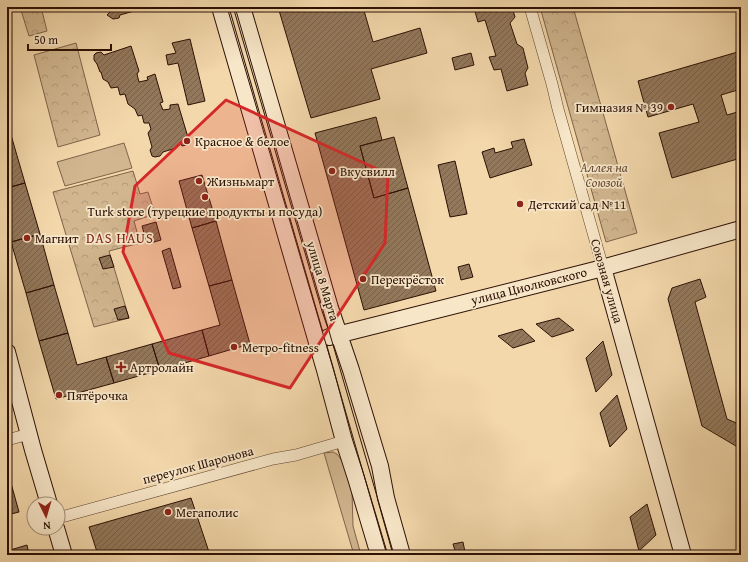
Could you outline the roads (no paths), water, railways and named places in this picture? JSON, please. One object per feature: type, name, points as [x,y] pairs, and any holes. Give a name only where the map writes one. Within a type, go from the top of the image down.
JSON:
[{"type":"main road","name":"улица 8 Марта","points":[[220,7],[317,341],[344,441],[379,555]]},
{"type":"main road","name":"улица 8 Марта","points":[[242,7],[330,308],[351,370],[380,466],[386,498],[402,555]]},
{"type":"main road","name":"улица Циолковского","points":[[317,341],[339,334],[603,268],[741,229]]},
{"type":"main road","name":"Союзная улица","points":[[603,268],[683,555]]},
{"type":"main road","points":[[7,352],[47,496]]},
{"type":"main road","points":[[58,536],[64,555]]},
{"type":"street","name":"Союзная улица","points":[[530,7],[603,268]]},
{"type":"street","points":[[7,440],[29,434]]},
{"type":"street","name":"переулок Шаронова","points":[[66,516],[344,441]]},
{"type":"tram line","points":[[227,7],[387,555]]},
{"type":"tram line","points":[[235,7],[394,555]]},
{"type":"place","name":"Гимназия № 39","points":[[671,107]]},
{"type":"place","name":"Красное & белое","points":[[187,141]]},
{"type":"place","name":"Вкусвилл","points":[[332,171]]},
{"type":"place","name":"Жизньмарт","points":[[199,181]]},
{"type":"place","name":"Turk store (турецкие продукты и посуда)","points":[[205,197]]},
{"type":"place","name":"Детский сад №11","points":[[520,204]]},
{"type":"place","name":"Магнит","points":[[27,238]]},
{"type":"place","name":"Перекрёсток","points":[[363,279]]},
{"type":"place","name":"Метро-fitness","points":[[234,347]]},
{"type":"place","name":"Артролайн","points":[[121,367]]},
{"type":"place","name":"Пятёрочка","points":[[59,395]]},
{"type":"place","name":"Мегаполис","points":[[168,512]]},
{"type":"district","name":"DAS HAUS","points":[[120,238]]},
{"type":"park label","name":"Аллея на Союзой","points":[[604,174]]}]
